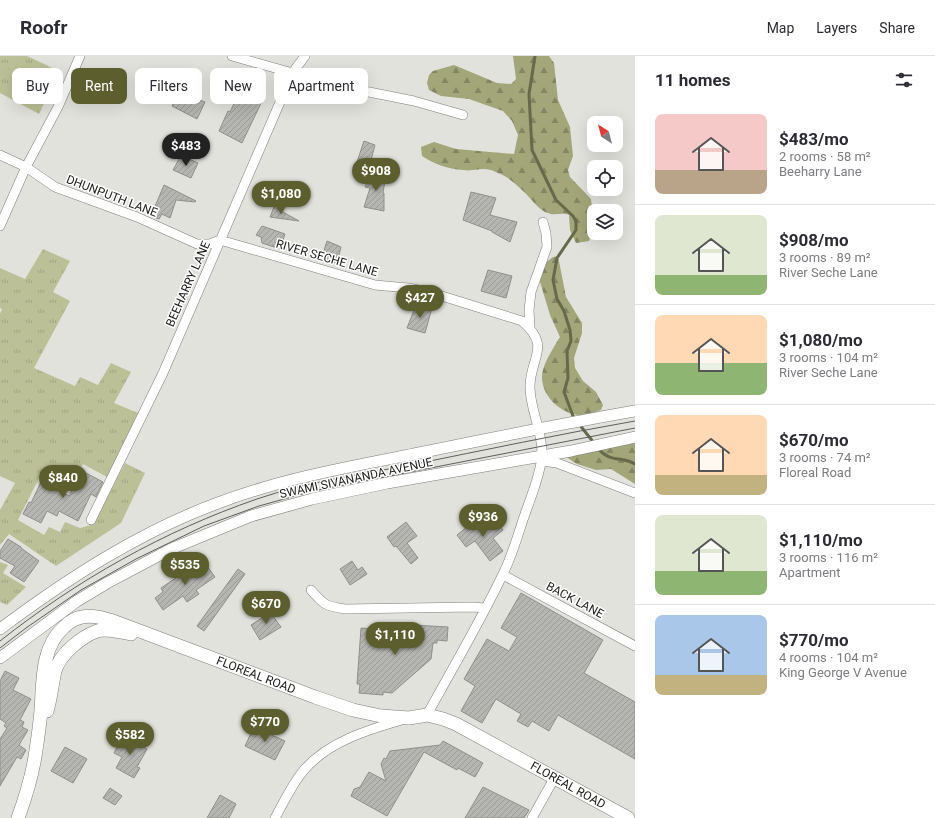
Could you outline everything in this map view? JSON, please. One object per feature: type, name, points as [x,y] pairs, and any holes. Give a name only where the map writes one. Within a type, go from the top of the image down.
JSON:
[{"type":"main road","name":"FLOREAL ROAD","points":[[18,818],[30,779],[36,751],[41,712],[43,674],[48,653],[55,636],[70,622],[81,617],[99,617],[112,621],[353,710],[381,716],[409,718],[427,715],[444,719],[555,777],[628,818]]},
{"type":"main road","points":[[36,751],[56,670],[65,653],[80,641],[98,630],[117,631],[168,642]]},
{"type":"street","points":[[0,226],[26,167],[58,107],[80,56]]},
{"type":"street","points":[[232,56],[278,68]]},
{"type":"street","name":"BEEHARRY LANE","points":[[296,68],[305,56]]},
{"type":"street","points":[[368,92],[414,101],[463,115]]},
{"type":"street","name":"BEEHARRY LANE","points":[[91,520],[162,373],[279,104]]},
{"type":"street","name":"DHUNPUTH LANE","points":[[0,156],[26,167],[55,187],[137,217],[197,244],[210,244],[220,240]]},
{"type":"street","points":[[427,715],[503,575],[534,489],[542,458],[539,429],[530,389],[530,375],[538,352],[537,339],[530,328],[529,310],[530,292],[546,247],[544,222]]},
{"type":"street","name":"RIVER SECHE LANE","points":[[220,240],[375,285],[408,288],[429,292],[522,321],[530,328]]},
{"type":"street","points":[[0,629],[70,578],[118,550],[166,526],[218,503],[276,484],[338,469],[635,411]]},
{"type":"street","name":"SWAMI SIVANANDA AVENUE","points":[[0,658],[77,601],[107,582],[171,549],[251,516],[312,499],[387,483],[542,458],[572,450],[635,438]]},
{"type":"street","points":[[542,458],[635,493]]},
{"type":"street","name":"BACK LANE","points":[[503,575],[635,646]]},
{"type":"street","points":[[311,590],[324,604],[330,607],[345,609],[485,608]]},
{"type":"street","points":[[275,818],[292,786],[303,771],[326,750],[378,726],[409,718]]},
{"type":"street","points":[[532,818],[555,777]]},
{"type":"green space","points":[[0,56],[27,56],[53,68],[12,68],[12,99],[0,93]]},
{"type":"green space","points":[[513,56],[549,56],[554,63],[558,100],[570,127],[573,156],[568,170],[570,177],[591,199],[592,204],[587,204],[587,240],[589,241],[576,243],[570,230],[569,215],[550,214],[545,212],[514,183],[501,174],[488,169],[452,169],[436,164],[422,156],[421,147],[434,142],[456,149],[514,154],[518,135],[512,121],[503,111],[469,99],[441,96],[429,90],[427,83],[429,75],[433,71],[454,65],[497,83],[511,84],[516,79]]},
{"type":"green space","points":[[20,104],[44,104],[39,114]]},
{"type":"green space","points":[[43,249],[70,261],[53,292],[70,301],[34,368],[75,386],[80,377],[98,385],[111,363],[131,372],[114,403],[138,413],[107,477],[83,464],[68,489],[40,476],[18,520],[44,535],[49,527],[60,532],[65,522],[80,528],[94,524],[125,463],[145,473],[121,523],[56,566],[9,534],[0,545],[0,510],[15,483],[0,476],[0,314],[2,309],[0,308],[0,268],[25,279]]},
{"type":"green space","points":[[558,256],[566,297],[582,323],[582,333],[574,358],[575,368],[583,381],[596,392],[603,405],[601,410],[580,415],[572,414],[557,406],[551,400],[543,386],[542,378],[544,366],[560,337],[550,315],[538,275],[541,266],[553,257]]},
{"type":"green space","points":[[635,443],[635,484],[611,469],[596,470],[577,464],[566,457]]},
{"type":"green space","points":[[0,562],[8,565],[3,573],[26,587],[7,605],[0,602]]},
{"type":"building","points":[[202,101],[205,102],[197,119],[172,106],[173,104],[202,104]]},
{"type":"building","points":[[234,104],[261,104],[242,143],[219,131],[228,111],[230,112]]},
{"type":"building","points":[[364,141],[375,145],[369,168],[356,165]]},
{"type":"building","points":[[184,157],[198,163],[191,178],[173,170],[179,159]]},
{"type":"building","points":[[371,173],[386,174],[383,193],[384,211],[364,207],[370,188],[365,187]]},
{"type":"building","points":[[164,185],[196,201],[176,200],[170,218],[162,214],[159,219],[151,216]]},
{"type":"building","points":[[471,192],[496,198],[490,215],[517,222],[510,242],[492,231],[463,220]]},
{"type":"building","points":[[274,207],[299,221],[270,217]]},
{"type":"building","points":[[262,226],[285,234],[280,249],[262,243],[261,237],[256,235]]},
{"type":"building","points":[[327,241],[341,247],[337,263],[321,260]]},
{"type":"building","points":[[488,270],[512,276],[506,298],[481,291]]},
{"type":"building","points":[[416,305],[432,308],[425,333],[407,328]]},
{"type":"building","points":[[82,471],[103,482],[96,497],[91,494],[78,521],[59,511],[57,516],[47,511],[41,523],[23,514],[29,502],[31,503],[41,482],[69,496]]},
{"type":"building","points":[[494,518],[503,530],[493,538],[503,551],[490,561],[475,541],[466,547],[457,535],[472,523],[478,530]]},
{"type":"building","points":[[406,522],[417,536],[407,543],[418,558],[411,564],[396,546],[394,547],[387,537]]},
{"type":"building","points":[[8,539],[39,561],[24,582],[10,573],[15,566],[0,558],[0,551]]},
{"type":"building","points":[[352,561],[358,570],[362,567],[367,574],[350,585],[340,569]]},
{"type":"building","points":[[205,563],[215,577],[196,590],[199,594],[187,602],[183,596],[163,610],[155,598],[163,592],[161,588],[195,565],[197,568]]},
{"type":"building","points":[[238,569],[245,574],[204,631],[197,626]]},
{"type":"building","points":[[521,593],[603,640],[584,673],[635,702],[635,759],[558,715],[549,731],[532,721],[528,727],[517,721],[521,714],[496,699],[482,723],[461,711],[475,686],[464,679],[487,639],[509,651],[517,637],[501,628]]},
{"type":"building","points":[[267,608],[281,627],[260,640],[251,625],[262,618],[259,613]]},
{"type":"building","points":[[395,624],[448,627],[447,641],[437,640],[437,643],[433,643],[431,659],[392,693],[383,692],[383,695],[359,693],[360,684],[357,684],[361,628],[394,631]]},
{"type":"building","points":[[5,671],[19,678],[13,690],[31,699],[20,720],[24,722],[22,727],[28,730],[19,745],[26,750],[21,759],[17,757],[0,786],[0,739],[7,728],[4,726],[6,723],[0,719],[0,681]]},
{"type":"building","points":[[254,727],[285,741],[275,760],[245,746]]},
{"type":"building","points":[[123,736],[147,749],[137,767],[140,768],[134,778],[116,768],[122,757],[114,753]]},
{"type":"building","points":[[443,741],[483,763],[475,777],[458,768],[457,770],[424,752],[387,816],[351,796],[354,789],[360,787],[369,772],[386,781],[381,764],[384,758],[386,759],[390,751],[440,745]]},
{"type":"building","points":[[65,747],[87,759],[73,783],[51,771]]},
{"type":"building","points":[[483,787],[529,810],[524,818],[465,818]]},
{"type":"building","points":[[110,788],[122,796],[115,805],[103,798]]},
{"type":"building","points":[[220,795],[236,804],[229,818],[207,818]]},
{"type":"waterway","points":[[535,56],[529,94],[532,150],[556,200],[573,216],[576,221],[576,230],[557,258],[553,280],[557,299],[564,311],[570,330],[571,341],[567,351],[568,378],[564,392],[576,420]]},
{"type":"waterway","points":[[579,424],[594,443]]},
{"type":"waterway","points":[[598,448],[602,453],[611,458],[626,460],[635,464]]},
{"type":"tram line","points":[[0,641],[60,598],[122,559],[188,526],[257,499],[294,488],[333,479],[635,421]]},
{"type":"tram line","points":[[0,648],[81,590],[136,559],[204,526],[259,506],[313,491],[635,428]]}]
